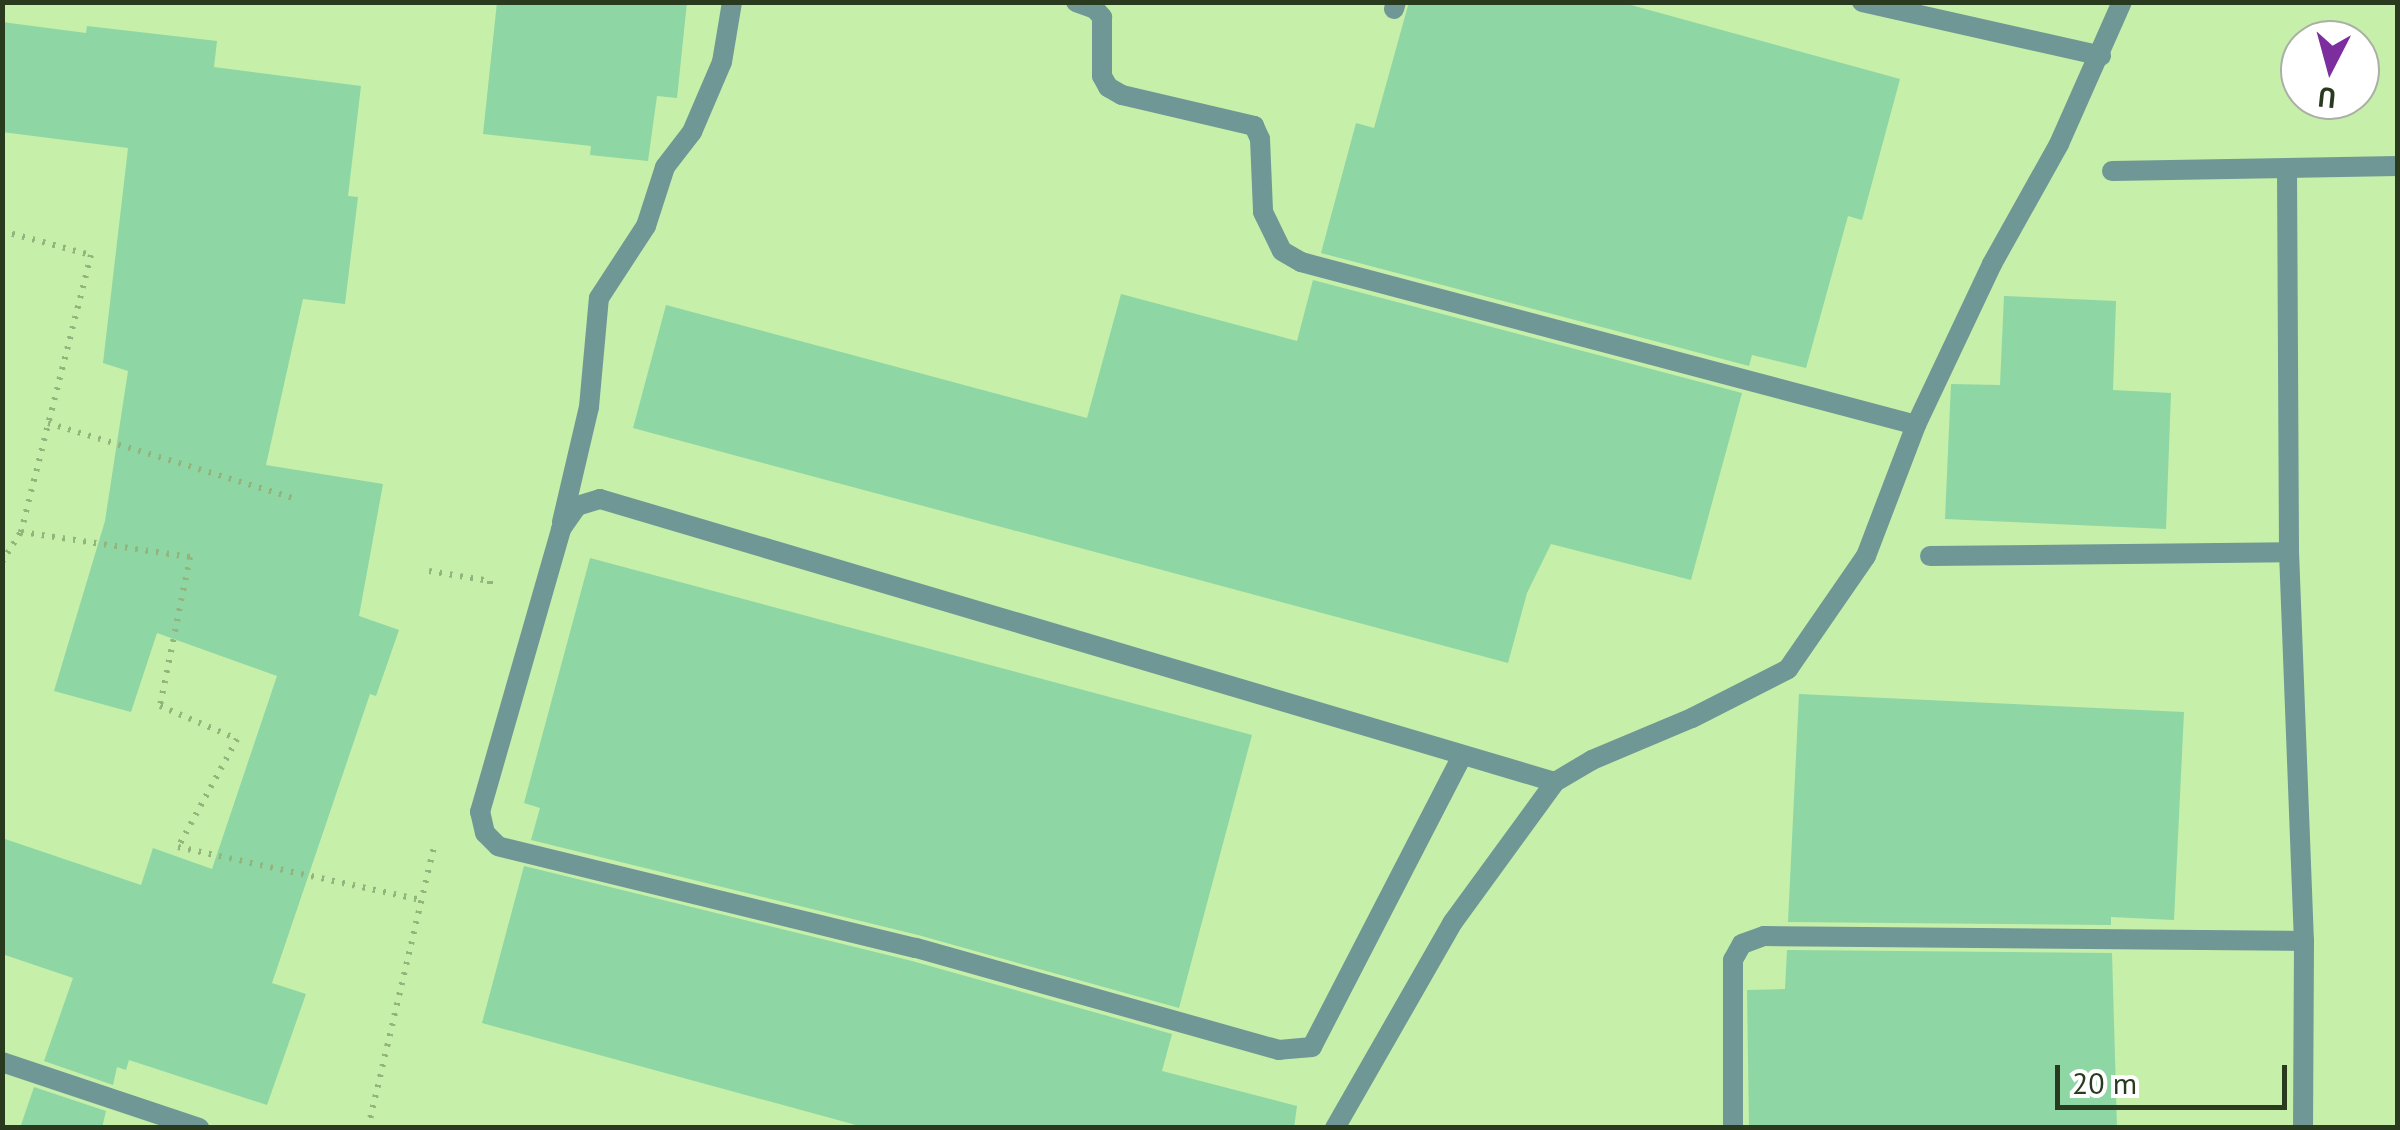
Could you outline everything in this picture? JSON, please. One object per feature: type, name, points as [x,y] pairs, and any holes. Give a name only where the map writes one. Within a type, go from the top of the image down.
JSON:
[{"type":"street","points":[[732,2],[722,62],[692,132],[665,167],[646,226],[599,298],[589,408],[561,529],[480,812],[485,833],[498,846],[915,948],[1280,1050],[1312,1047],[1462,756]]},
{"type":"street","points":[[1076,2],[1095,9],[1102,17],[1102,76],[1108,86],[1122,94],[1254,126],[1260,139],[1263,212],[1282,251],[1302,262],[1916,425]]},
{"type":"street","points":[[1862,2],[2100,56]]},
{"type":"street","points":[[1334,1128],[1453,922],[1555,782],[1592,760],[1788,670],[1866,556],[1916,425],[1992,264],[2059,144],[2122,2]]},
{"type":"street","points":[[2112,171],[2398,166]]},
{"type":"street","points":[[2287,168],[2289,552],[2304,941],[2304,1128]]},
{"type":"street","points":[[561,529],[577,506],[600,499],[1555,782]]},
{"type":"street","points":[[1930,556],[2289,552]]},
{"type":"street","points":[[1733,1128],[1732,960],[1742,944],[1764,936],[2304,941]]},
{"type":"street","points":[[2,1062],[185,1126]]},
{"type":"path","points":[[2,231],[91,256],[21,532],[2,562]]},
{"type":"path","points":[[48,423],[297,498]]},
{"type":"path","points":[[21,532],[190,557],[160,706],[237,740],[178,847],[422,900]]},
{"type":"building","points":[[497,2],[687,2],[677,98],[657,96],[648,161],[590,155],[591,146],[483,134]]},
{"type":"building","points":[[1409,2],[1620,2],[1900,79],[1862,220],[1848,216],[1806,368],[1752,355],[1749,366],[1321,253],[1356,123],[1374,128]]},
{"type":"building","points":[[2,22],[86,33],[87,26],[217,41],[214,67],[361,86],[348,196],[358,197],[345,304],[303,299],[266,465],[383,484],[359,616],[399,630],[376,696],[370,694],[272,983],[306,994],[267,1105],[129,1060],[126,1070],[117,1067],[113,1085],[44,1061],[73,978],[2,954],[2,838],[141,885],[153,848],[212,869],[277,676],[157,633],[131,712],[54,691],[105,521],[128,371],[103,363],[128,148],[2,132]]},
{"type":"building","points":[[1313,280],[1742,393],[1691,580],[1551,544],[1527,593],[1508,663],[633,428],[666,305],[1087,418],[1121,294],[1297,341]]},
{"type":"building","points":[[2004,296],[2116,301],[2113,390],[2171,393],[2166,529],[1945,519],[1951,384],[2000,385]]},
{"type":"building","points":[[590,558],[1252,735],[1179,1008],[918,935],[531,840],[540,808],[524,803]]},
{"type":"building","points":[[1799,694],[2184,712],[2174,920],[2111,917],[2111,925],[1788,922]]},
{"type":"building","points":[[524,866],[912,961],[1172,1034],[1162,1071],[1297,1106],[1294,1128],[867,1128],[482,1023]]},
{"type":"building","points":[[1787,950],[2112,953],[2117,1128],[1749,1128],[1747,990],[1785,989]]},
{"type":"building","points":[[34,1087],[106,1111],[102,1128],[20,1128]]}]
